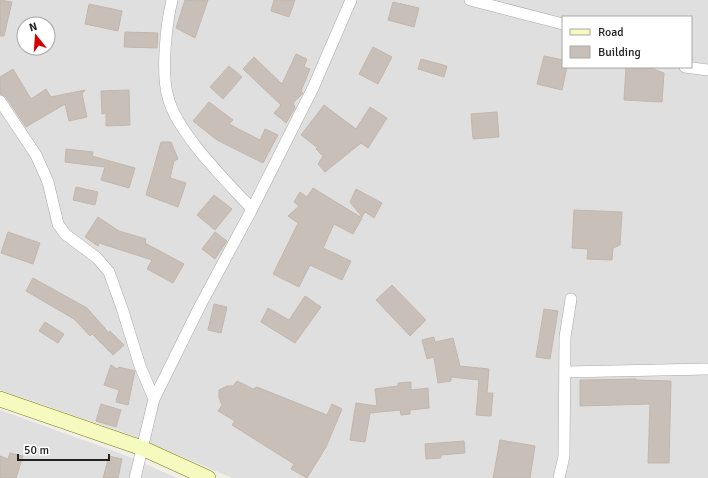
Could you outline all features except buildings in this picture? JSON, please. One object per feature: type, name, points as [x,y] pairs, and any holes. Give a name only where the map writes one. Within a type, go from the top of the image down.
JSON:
[{"type":"main road","points":[[0,399],[142,448],[208,478]]},
{"type":"street","points":[[172,0],[164,74],[168,98],[180,125],[196,146],[252,209]]},
{"type":"street","points":[[135,478],[154,399],[200,306],[252,209],[313,88],[351,0]]},
{"type":"street","points":[[470,0],[562,24]]},
{"type":"street","points":[[692,68],[708,70]]},
{"type":"street","points":[[0,101],[36,155],[48,182],[58,224],[65,234],[97,258],[109,272],[140,366],[154,399]]},
{"type":"street","points":[[559,478],[564,456],[565,337],[570,299]]},
{"type":"street","points":[[565,372],[708,369]]},
{"type":"shaded area","points":[[0,0],[708,0],[708,478],[232,478],[134,436],[0,390]]},
{"type":"shaded area","points":[[0,410],[122,454],[177,478],[0,478]]}]
